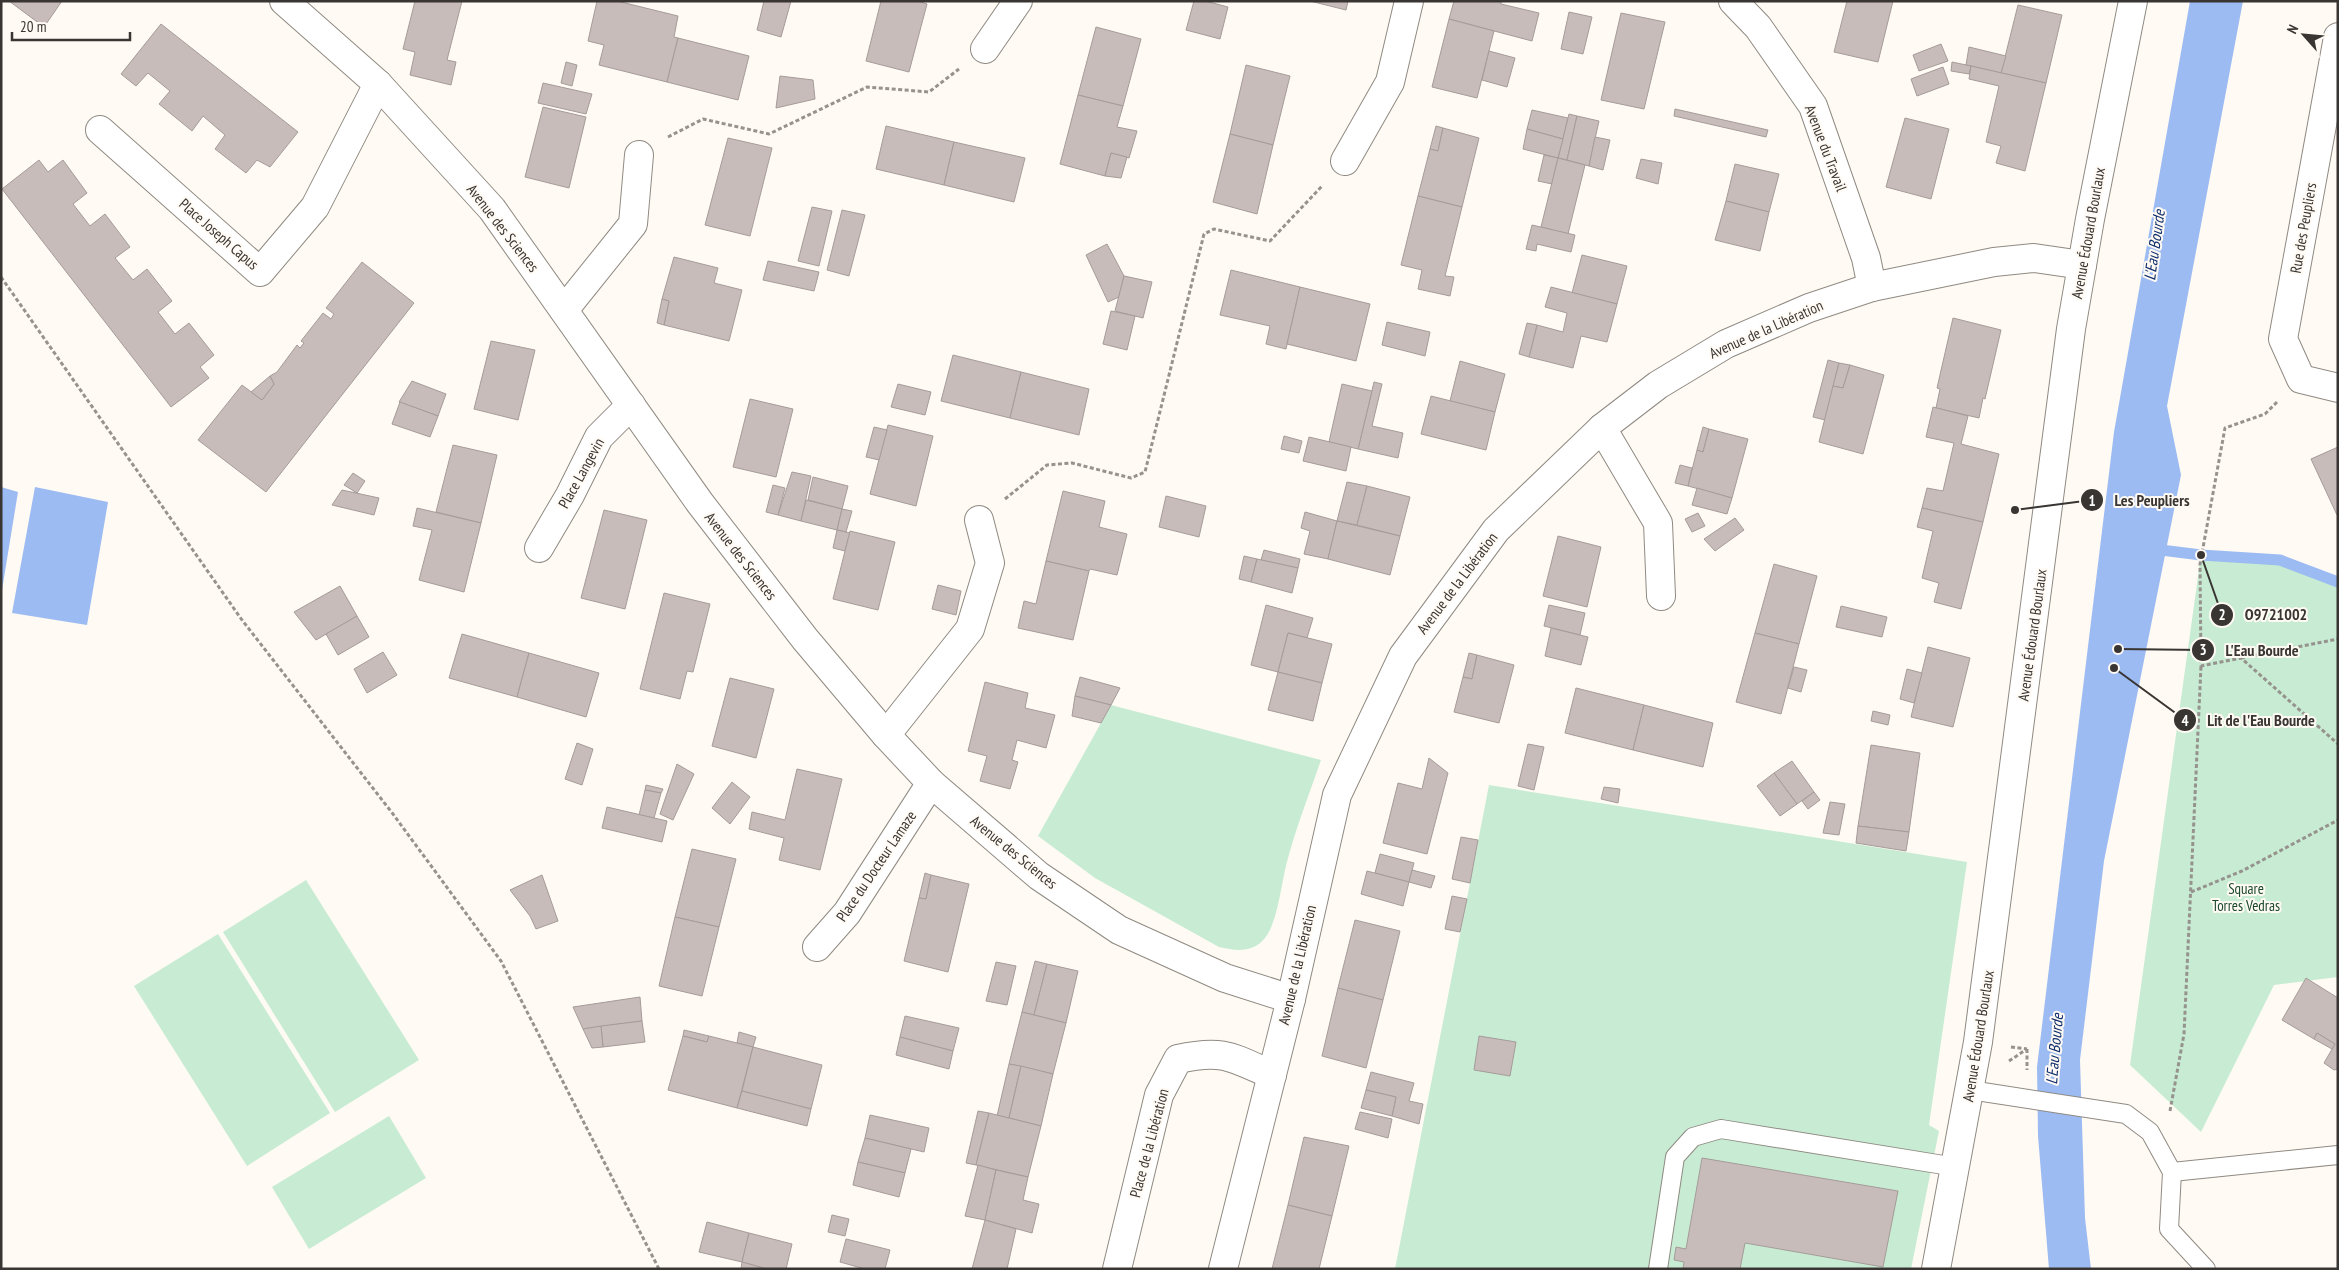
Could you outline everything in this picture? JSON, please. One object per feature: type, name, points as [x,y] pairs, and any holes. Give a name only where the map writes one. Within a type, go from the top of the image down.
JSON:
[{"type":"street","points":[[984,49],[1018,1]]},
{"type":"street","points":[[1345,161],[1390,82],[1409,1]]},
{"type":"street","name":"Avenue du Travail","points":[[1733,1],[1758,27],[1812,106],[1866,258],[1872,287]]},
{"type":"street","name":"Avenue Édouard Bourlaux","points":[[1936,1269],[1970,1090],[2052,484],[2071,329],[2134,1]]},
{"type":"street","name":"Avenue des Sciences","points":[[298,5],[378,84],[492,209],[700,503],[806,639],[886,735],[931,782],[1039,876],[1119,930],[1225,978],[1291,999]]},
{"type":"street","name":"Rue des Peupliers","points":[[2301,379],[2284,339],[2338,37]]},
{"type":"street","name":"Place Joseph Capus","points":[[100,130],[260,272],[315,207],[378,84]]},
{"type":"street","points":[[564,310],[633,224],[639,155]]},
{"type":"street","name":"Avenue de la Libération","points":[[1223,1269],[1291,999],[1337,795],[1403,656],[1496,530],[1602,428],[1658,385],[1726,344],[1809,308],[1872,287],[2002,262],[2034,258],[2082,265]]},
{"type":"street","points":[[2301,379],[2338,388]]},
{"type":"street","name":"Place Langevin","points":[[538,548],[570,495],[599,437],[631,406]]},
{"type":"street","points":[[1602,428],[1658,523],[1661,596]]},
{"type":"street","points":[[886,735],[970,628],[990,563],[979,520]]},
{"type":"street","name":"Place du Docteur Lamaze","points":[[818,947],[848,913],[931,782]]},
{"type":"street","name":"Place de la Libération","points":[[1118,1269],[1159,1095],[1178,1059],[1204,1053],[1230,1056],[1272,1075]]},
{"type":"lane","points":[[1970,1090],[2126,1114],[2150,1132],[2172,1172],[2168,1229],[2206,1269]]},
{"type":"lane","points":[[1658,1269],[1675,1157],[1694,1137],[1721,1130],[1956,1167]]},
{"type":"lane","points":[[2172,1172],[2338,1156]]},
{"type":"path","points":[[639,155],[703,119],[769,134],[868,87],[930,92],[984,49]]},
{"type":"path","points":[[979,520],[1046,465],[1072,463],[1131,478],[1145,472],[1204,234],[1214,229],[1270,241],[1345,161]]},
{"type":"path","points":[[1,277],[242,620],[393,814],[501,961],[659,1269]]},
{"type":"path","points":[[2150,1132],[2172,1109],[2184,1034],[2202,666],[2200,564],[2225,428],[2265,414],[2301,379]]},
{"type":"path","points":[[2202,666],[2338,638]]},
{"type":"path","points":[[2241,658],[2338,744]]},
{"type":"path","points":[[2191,892],[2242,871],[2338,820]]},
{"type":"green space","name":"Square Torres Vedras","points":[[2201,555],[2280,560],[2338,582],[2338,977],[2274,985],[2201,1132],[2130,1065]]},
{"type":"green space","points":[[1111,705],[1321,760],[1299,821],[1273,922],[1265,938],[1260,943],[1244,950],[1219,947],[1095,878],[1038,836]]},
{"type":"green space","points":[[1489,785],[1967,862],[1929,1125],[1939,1131],[1911,1269],[1395,1269]]},
{"type":"green space","points":[[306,880],[419,1060],[335,1112],[223,932]]},
{"type":"green space","points":[[218,934],[330,1113],[247,1166],[134,986]]},
{"type":"green space","points":[[389,1116],[426,1178],[309,1249],[272,1187]]},
{"type":"water","points":[[2190,1],[2243,1],[2167,406],[2181,475],[2104,861],[2080,1060],[2085,1218],[2091,1269],[2049,1269],[2038,1136],[2037,1067],[2114,432]]},
{"type":"water","points":[[1,487],[18,492],[1,596]]},
{"type":"water","points":[[35,487],[108,502],[87,625],[12,613]]},
{"type":"building","points":[[9,1],[62,1],[44,27]]},
{"type":"building","points":[[415,1],[462,1],[447,60],[456,62],[451,85],[410,75],[415,52],[403,49]]},
{"type":"building","points":[[597,1],[617,1],[678,16],[674,37],[678,38],[667,82],[599,65],[604,45],[588,41]]},
{"type":"building","points":[[764,1],[791,1],[781,37],[757,30]]},
{"type":"building","points":[[881,1],[918,1],[927,4],[909,72],[866,61]]},
{"type":"building","points":[[1194,1],[1205,1],[1228,7],[1220,39],[1186,30]]},
{"type":"building","points":[[1310,1],[1348,1],[1346,10]]},
{"type":"building","points":[[1454,1],[1501,1],[1501,4],[1539,13],[1532,41],[1449,19]]},
{"type":"building","points":[[1847,1],[1893,1],[1878,62],[1834,52]]},
{"type":"building","points":[[2018,5],[2062,15],[2046,83],[2001,73]]},
{"type":"building","points":[[1569,12],[1592,17],[1583,54],[1561,49]]},
{"type":"building","points":[[1621,13],[1665,22],[1644,109],[1601,100]]},
{"type":"building","points":[[1449,19],[1494,31],[1477,98],[1432,87]]},
{"type":"building","points":[[161,24],[298,132],[270,167],[257,160],[246,173],[215,149],[225,135],[203,116],[192,131],[159,104],[170,91],[148,73],[136,86],[121,74]]},
{"type":"building","points":[[1096,27],[1141,39],[1123,106],[1078,95]]},
{"type":"building","points":[[678,38],[749,56],[738,100],[667,82]]},
{"type":"building","points":[[1941,44],[1948,61],[1919,71],[1913,55]]},
{"type":"building","points":[[1969,47],[2006,56],[2001,73],[1966,65]]},
{"type":"building","points":[[1489,51],[1515,58],[1507,87],[1482,80]]},
{"type":"building","points":[[566,62],[577,65],[572,86],[561,83]]},
{"type":"building","points":[[1952,62],[1971,66],[1969,74],[1951,71]]},
{"type":"building","points":[[1246,65],[1290,76],[1273,145],[1230,134]]},
{"type":"building","points":[[1971,66],[2046,83],[2025,171],[1996,163],[2001,146],[1986,142],[1999,86],[1969,79]]},
{"type":"building","points":[[1943,67],[1949,84],[1917,96],[1911,79]]},
{"type":"building","points":[[780,76],[813,80],[815,99],[776,108]]},
{"type":"building","points":[[543,83],[592,94],[586,114],[538,103]]},
{"type":"building","points":[[1078,95],[1123,106],[1117,127],[1137,131],[1129,158],[1111,153],[1105,176],[1060,164]]},
{"type":"building","points":[[543,107],[586,117],[569,188],[525,177]]},
{"type":"building","points":[[1675,109],[1768,130],[1766,137],[1674,116]]},
{"type":"building","points":[[1532,110],[1568,118],[1563,139],[1527,129]]},
{"type":"building","points":[[1569,114],[1577,116],[1567,160],[1558,158]]},
{"type":"building","points":[[1577,116],[1599,121],[1589,166],[1567,160]]},
{"type":"building","points":[[1905,118],[1949,129],[1931,199],[1886,187]]},
{"type":"building","points":[[886,126],[954,142],[944,185],[876,169]]},
{"type":"building","points":[[1436,126],[1443,128],[1438,151],[1430,149]]},
{"type":"building","points":[[1443,128],[1479,138],[1462,207],[1418,196],[1430,149],[1438,151]]},
{"type":"building","points":[[1527,129],[1563,139],[1558,158],[1523,149]]},
{"type":"building","points":[[1230,134],[1273,145],[1257,214],[1213,202]]},
{"type":"building","points":[[1595,137],[1610,140],[1603,170],[1589,166]]},
{"type":"building","points":[[728,138],[772,148],[750,236],[705,225]]},
{"type":"building","points":[[954,142],[1025,158],[1014,202],[944,185]]},
{"type":"building","points":[[1111,153],[1127,157],[1121,178],[1105,176]]},
{"type":"building","points":[[1544,155],[1558,158],[1552,184],[1538,181]]},
{"type":"building","points":[[1558,158],[1585,165],[1568,234],[1541,227]]},
{"type":"building","points":[[1641,159],[1662,163],[1658,184],[1636,178]]},
{"type":"building","points":[[39,160],[48,172],[63,160],[87,193],[73,204],[90,226],[105,214],[130,247],[115,258],[133,280],[147,269],[172,301],[158,312],[175,334],[189,323],[214,355],[200,367],[209,378],[171,407],[2,189]]},
{"type":"building","points":[[1735,164],[1779,174],[1769,212],[1726,201]]},
{"type":"building","points":[[1418,196],[1462,207],[1445,276],[1454,277],[1450,296],[1418,289],[1422,270],[1401,265]]},
{"type":"building","points":[[1726,201],[1769,212],[1760,251],[1715,240]]},
{"type":"building","points":[[812,207],[832,211],[819,266],[798,261]]},
{"type":"building","points":[[842,210],[865,215],[849,276],[827,270]]},
{"type":"building","points":[[1532,225],[1575,235],[1571,252],[1537,244],[1536,251],[1526,249]]},
{"type":"building","points":[[1107,244],[1124,276],[1119,297],[1108,302],[1086,255]]},
{"type":"building","points":[[1582,255],[1627,266],[1617,304],[1572,293]]},
{"type":"building","points":[[674,257],[718,268],[714,283],[742,290],[729,341],[664,325],[669,301],[662,299]]},
{"type":"building","points":[[768,261],[819,272],[814,291],[763,280]]},
{"type":"building","points":[[362,262],[414,303],[266,492],[198,440],[242,385],[262,400],[274,384],[270,376],[277,372],[297,345],[300,348],[304,343],[301,341],[323,313],[331,319],[334,314],[326,308]]},
{"type":"building","points":[[1231,270],[1300,287],[1286,349],[1266,344],[1270,326],[1220,315]]},
{"type":"building","points":[[1124,276],[1152,282],[1143,318],[1115,311]]},
{"type":"building","points":[[1300,287],[1370,304],[1356,361],[1287,344]]},
{"type":"building","points":[[1551,287],[1617,304],[1607,342],[1581,336],[1573,368],[1529,357],[1537,325],[1563,332],[1567,313],[1545,307]]},
{"type":"building","points":[[662,299],[669,301],[664,325],[657,323]]},
{"type":"building","points":[[1111,311],[1135,316],[1127,350],[1103,344]]},
{"type":"building","points":[[1953,318],[2001,330],[1979,418],[1936,408],[1940,389],[1937,388]]},
{"type":"building","points":[[1387,322],[1430,332],[1425,356],[1382,345]]},
{"type":"building","points":[[1527,323],[1537,325],[1529,357],[1519,354]]},
{"type":"building","points":[[491,341],[535,350],[518,420],[474,409]]},
{"type":"building","points":[[953,355],[1021,372],[1010,418],[941,401]]},
{"type":"building","points":[[1828,360],[1839,363],[1825,420],[1813,417]]},
{"type":"building","points":[[1460,361],[1505,374],[1495,412],[1450,401]]},
{"type":"building","points":[[1839,363],[1850,365],[1843,388],[1833,386]]},
{"type":"building","points":[[1850,365],[1884,375],[1863,454],[1819,442],[1833,386],[1843,388]]},
{"type":"building","points":[[1021,372],[1089,389],[1079,435],[1010,418]]},
{"type":"building","points":[[270,376],[274,384],[262,400],[251,392]]},
{"type":"building","points":[[412,381],[446,394],[438,416],[399,402]]},
{"type":"building","points":[[1374,382],[1382,384],[1372,426],[1403,433],[1398,458],[1358,449]]},
{"type":"building","points":[[898,384],[931,392],[925,415],[891,407]]},
{"type":"building","points":[[1342,384],[1372,391],[1358,449],[1329,442]]},
{"type":"building","points":[[1431,396],[1495,412],[1486,450],[1421,434]]},
{"type":"building","points":[[750,399],[793,409],[776,477],[733,467]]},
{"type":"building","points":[[400,402],[438,416],[430,437],[392,424]]},
{"type":"building","points":[[1933,407],[1968,416],[1961,444],[1999,454],[1983,522],[1922,508],[1927,488],[1943,491],[1954,443],[1926,437]]},
{"type":"building","points":[[888,425],[933,436],[916,506],[870,494]]},
{"type":"building","points":[[874,427],[887,430],[879,460],[866,457]]},
{"type":"building","points":[[1703,427],[1709,429],[1703,452],[1697,450]]},
{"type":"building","points":[[1709,429],[1748,439],[1732,498],[1688,486],[1697,450],[1703,452]]},
{"type":"building","points":[[1284,436],[1302,441],[1299,453],[1281,449]]},
{"type":"building","points":[[1309,437],[1351,447],[1346,471],[1303,461]]},
{"type":"building","points":[[453,445],[497,455],[481,523],[436,512]]},
{"type":"building","points":[[2338,447],[2338,515],[2337,515],[2311,459]]},
{"type":"building","points":[[1680,465],[1692,468],[1688,486],[1675,483]]},
{"type":"building","points":[[792,472],[811,476],[801,521],[778,515]]},
{"type":"building","points":[[353,473],[365,481],[357,493],[344,485]]},
{"type":"building","points":[[813,477],[848,486],[842,509],[808,500]]},
{"type":"building","points":[[1347,482],[1367,486],[1357,525],[1337,521]]},
{"type":"building","points":[[773,485],[785,488],[778,515],[766,512]]},
{"type":"building","points":[[1367,486],[1410,497],[1400,536],[1357,525]]},
{"type":"building","points":[[1697,488],[1732,498],[1727,514],[1692,505]]},
{"type":"building","points":[[342,490],[379,498],[374,515],[332,505]]},
{"type":"building","points":[[1063,491],[1105,501],[1099,527],[1127,534],[1117,575],[1046,561]]},
{"type":"building","points":[[1166,496],[1206,506],[1199,537],[1159,527]]},
{"type":"building","points":[[806,500],[842,509],[837,530],[801,521]]},
{"type":"building","points":[[417,508],[481,523],[464,592],[419,580],[432,530],[413,526]]},
{"type":"building","points":[[1922,508],[1983,522],[1961,609],[1934,602],[1939,583],[1922,578],[1933,531],[1917,527]]},
{"type":"building","points":[[842,509],[852,511],[846,532],[837,530]]},
{"type":"building","points":[[604,510],[647,520],[625,609],[581,598]]},
{"type":"building","points":[[1305,512],[1337,521],[1328,559],[1304,554],[1310,531],[1301,528]]},
{"type":"building","points":[[1698,513],[1705,526],[1692,532],[1685,519]]},
{"type":"building","points":[[1735,518],[1744,530],[1715,551],[1704,539]]},
{"type":"building","points":[[1337,521],[1400,536],[1390,575],[1328,559]]},
{"type":"building","points":[[837,530],[850,533],[845,551],[833,548]]},
{"type":"building","points":[[850,531],[895,542],[878,610],[833,599]]},
{"type":"building","points":[[1558,536],[1601,547],[1587,607],[1543,596]]},
{"type":"building","points":[[1264,550],[1300,559],[1298,568],[1261,560]]},
{"type":"building","points":[[1244,556],[1257,559],[1251,582],[1239,579]]},
{"type":"building","points":[[1257,559],[1298,568],[1292,593],[1251,582]]},
{"type":"building","points":[[1046,561],[1089,571],[1073,640],[1018,628],[1024,601],[1036,604]]},
{"type":"building","points":[[1774,564],[1817,576],[1799,644],[1755,633]]},
{"type":"building","points":[[938,585],[961,591],[956,615],[932,609]]},
{"type":"building","points":[[340,586],[357,616],[316,640],[294,612]]},
{"type":"building","points":[[664,593],[710,604],[693,672],[687,671],[680,699],[640,689]]},
{"type":"building","points":[[1266,605],[1313,618],[1307,638],[1288,633],[1278,672],[1251,665]]},
{"type":"building","points":[[1549,605],[1585,613],[1580,635],[1544,626]]},
{"type":"building","points":[[1841,606],[1887,617],[1882,637],[1836,627]]},
{"type":"building","points":[[357,616],[369,637],[338,655],[326,634]]},
{"type":"building","points":[[1551,628],[1588,637],[1581,665],[1545,656]]},
{"type":"building","points":[[1288,633],[1332,644],[1322,683],[1278,672]]},
{"type":"building","points":[[1755,633],[1799,644],[1781,714],[1736,702]]},
{"type":"building","points":[[462,634],[529,653],[517,697],[449,678]]},
{"type":"building","points":[[1928,647],[1970,658],[1953,727],[1911,717]]},
{"type":"building","points":[[383,652],[397,675],[367,693],[354,669]]},
{"type":"building","points":[[529,653],[599,673],[586,717],[517,697]]},
{"type":"building","points":[[1469,653],[1477,655],[1472,679],[1463,677]]},
{"type":"building","points":[[1477,655],[1514,665],[1499,723],[1454,712],[1463,677],[1472,679]]},
{"type":"building","points":[[1794,667],[1807,670],[1801,692],[1788,688]]},
{"type":"building","points":[[1907,669],[1922,673],[1914,703],[1900,699]]},
{"type":"building","points":[[1278,672],[1322,683],[1313,721],[1268,710]]},
{"type":"building","points":[[1080,677],[1120,688],[1111,705],[1075,696]]},
{"type":"building","points":[[730,678],[774,689],[756,758],[712,746]]},
{"type":"building","points":[[985,682],[1028,693],[1025,708],[1055,715],[1046,748],[1017,740],[1012,760],[1018,762],[1010,789],[980,781],[987,756],[968,751]]},
{"type":"building","points":[[1576,688],[1644,705],[1633,750],[1565,733]]},
{"type":"building","points":[[1075,696],[1111,705],[1101,723],[1072,716]]},
{"type":"building","points":[[1644,705],[1713,723],[1703,767],[1633,750]]},
{"type":"building","points":[[1873,711],[1890,715],[1888,725],[1871,721]]},
{"type":"building","points":[[577,743],[593,749],[582,785],[565,779]]},
{"type":"building","points":[[1528,744],[1544,747],[1534,790],[1518,786]]},
{"type":"building","points":[[1871,745],[1920,753],[1909,832],[1858,826]]},
{"type":"building","points":[[1429,758],[1448,773],[1427,854],[1383,843],[1398,783],[1422,789]]},
{"type":"building","points":[[1792,761],[1814,792],[1797,804],[1774,773]]},
{"type":"building","points":[[677,764],[694,774],[673,820],[660,814]]},
{"type":"building","points":[[797,769],[842,779],[820,870],[779,860],[784,838],[749,829],[752,812],[785,820]]},
{"type":"building","points":[[1774,773],[1797,804],[1780,816],[1757,786]]},
{"type":"building","points":[[732,782],[750,797],[730,824],[712,808]]},
{"type":"building","points":[[646,785],[663,789],[661,793],[645,790]]},
{"type":"building","points":[[1604,787],[1620,789],[1618,803],[1601,799]]},
{"type":"building","points":[[645,790],[661,793],[654,818],[639,815]]},
{"type":"building","points":[[1814,792],[1820,800],[1808,809],[1802,801]]},
{"type":"building","points":[[1830,802],[1845,804],[1839,835],[1823,833]]},
{"type":"building","points":[[607,807],[667,821],[662,842],[602,828]]},
{"type":"building","points":[[1858,826],[1909,832],[1906,851],[1856,843]]},
{"type":"building","points":[[1461,837],[1478,840],[1470,883],[1452,879]]},
{"type":"building","points":[[692,849],[736,859],[719,927],[675,917]]},
{"type":"building","points":[[1380,854],[1414,863],[1409,882],[1375,873]]},
{"type":"building","points":[[1412,870],[1435,876],[1431,888],[1409,882]]},
{"type":"building","points":[[1367,871],[1409,882],[1403,906],[1361,894]]},
{"type":"building","points":[[925,873],[931,875],[926,899],[919,898]]},
{"type":"building","points":[[542,875],[558,921],[536,929],[530,916],[510,890]]},
{"type":"building","points":[[931,875],[969,884],[948,972],[904,961],[919,898],[926,899]]},
{"type":"building","points":[[1452,896],[1467,899],[1460,932],[1445,929]]},
{"type":"building","points":[[675,917],[719,927],[702,996],[659,986]]},
{"type":"building","points":[[1355,920],[1400,931],[1383,1000],[1338,988]]},
{"type":"building","points":[[1035,961],[1047,964],[1034,1015],[1022,1012]]},
{"type":"building","points":[[996,962],[1016,966],[1007,1005],[986,1001]]},
{"type":"building","points":[[1047,964],[1078,971],[1066,1023],[1034,1015]]},
{"type":"building","points":[[2306,978],[2338,998],[2338,1069],[2334,1070],[2324,1063],[2335,1044],[2317,1033],[2314,1039],[2282,1020]]},
{"type":"building","points":[[1338,988],[1383,1000],[1366,1068],[1322,1056]]},
{"type":"building","points":[[640,997],[642,1021],[583,1029],[573,1007]]},
{"type":"building","points":[[1022,1012],[1066,1023],[1053,1074],[1009,1064]]},
{"type":"building","points":[[905,1016],[959,1028],[953,1051],[900,1037]]},
{"type":"building","points":[[642,1021],[645,1042],[603,1047],[601,1026]]},
{"type":"building","points":[[601,1026],[603,1047],[592,1048],[583,1029]]},
{"type":"building","points":[[684,1030],[709,1036],[707,1042],[683,1036]]},
{"type":"building","points":[[739,1032],[756,1037],[753,1047],[737,1043]]},
{"type":"building","points":[[2317,1033],[2335,1044],[2332,1049],[2314,1039]]},
{"type":"building","points":[[683,1036],[707,1042],[709,1036],[753,1047],[737,1108],[668,1090]]},
{"type":"building","points":[[1479,1036],[1516,1042],[1510,1076],[1474,1070]]},
{"type":"building","points":[[900,1037],[953,1051],[949,1069],[896,1055]]},
{"type":"building","points":[[753,1047],[822,1065],[811,1109],[742,1091]]},
{"type":"building","points":[[1009,1064],[1021,1066],[1009,1118],[997,1116]]},
{"type":"building","points":[[1021,1066],[1053,1074],[1041,1126],[1009,1118]]},
{"type":"building","points":[[1371,1072],[1414,1083],[1409,1101],[1423,1104],[1419,1124],[1392,1116],[1396,1097],[1366,1090]]},
{"type":"building","points":[[1366,1090],[1396,1097],[1392,1116],[1361,1108]]},
{"type":"building","points":[[742,1091],[811,1109],[807,1126],[737,1108]]},
{"type":"building","points":[[978,1111],[989,1113],[976,1165],[966,1163]]},
{"type":"building","points":[[1360,1112],[1392,1119],[1388,1138],[1355,1129]]},
{"type":"building","points":[[989,1113],[1041,1126],[1028,1177],[976,1165]]},
{"type":"building","points":[[870,1115],[929,1128],[924,1152],[865,1138]]},
{"type":"building","points":[[1304,1137],[1349,1146],[1332,1216],[1288,1205]]},
{"type":"building","points":[[865,1138],[911,1149],[905,1173],[858,1162]]},
{"type":"building","points":[[1702,1158],[1898,1191],[1883,1267],[1745,1243],[1740,1269],[1683,1269],[1684,1262],[1674,1260],[1676,1247],[1686,1249]]},
{"type":"building","points":[[858,1162],[905,1173],[899,1197],[853,1185]]},
{"type":"building","points":[[978,1165],[996,1170],[985,1220],[965,1216]]},
{"type":"building","points":[[996,1170],[1028,1177],[1023,1200],[1039,1204],[1032,1233],[985,1220]]},
{"type":"building","points":[[1288,1205],[1332,1216],[1319,1269],[1272,1269]]},
{"type":"building","points":[[832,1215],[849,1219],[845,1236],[828,1232]]},
{"type":"building","points":[[985,1220],[1016,1229],[1007,1269],[972,1269]]},
{"type":"building","points":[[707,1222],[749,1233],[742,1262],[699,1252]]},
{"type":"building","points":[[749,1233],[792,1244],[786,1269],[767,1269],[742,1262]]},
{"type":"building","points":[[846,1239],[890,1250],[885,1269],[865,1269],[840,1262]]},
{"type":"building","points":[[742,1262],[767,1269],[741,1269]]},
{"type":"waterway","points":[[2153,549],[2201,555],[2280,560],[2338,582]]},
{"type":"place","name":"Les Peupliers","points":[[2015,510]]},
{"type":"place","name":"O9721002","points":[[2201,555]]},
{"type":"place","name":"L'Eau Bourde","points":[[2118,649]]},
{"type":"place","name":"Lit de l'Eau Bourde","points":[[2114,668]]}]
